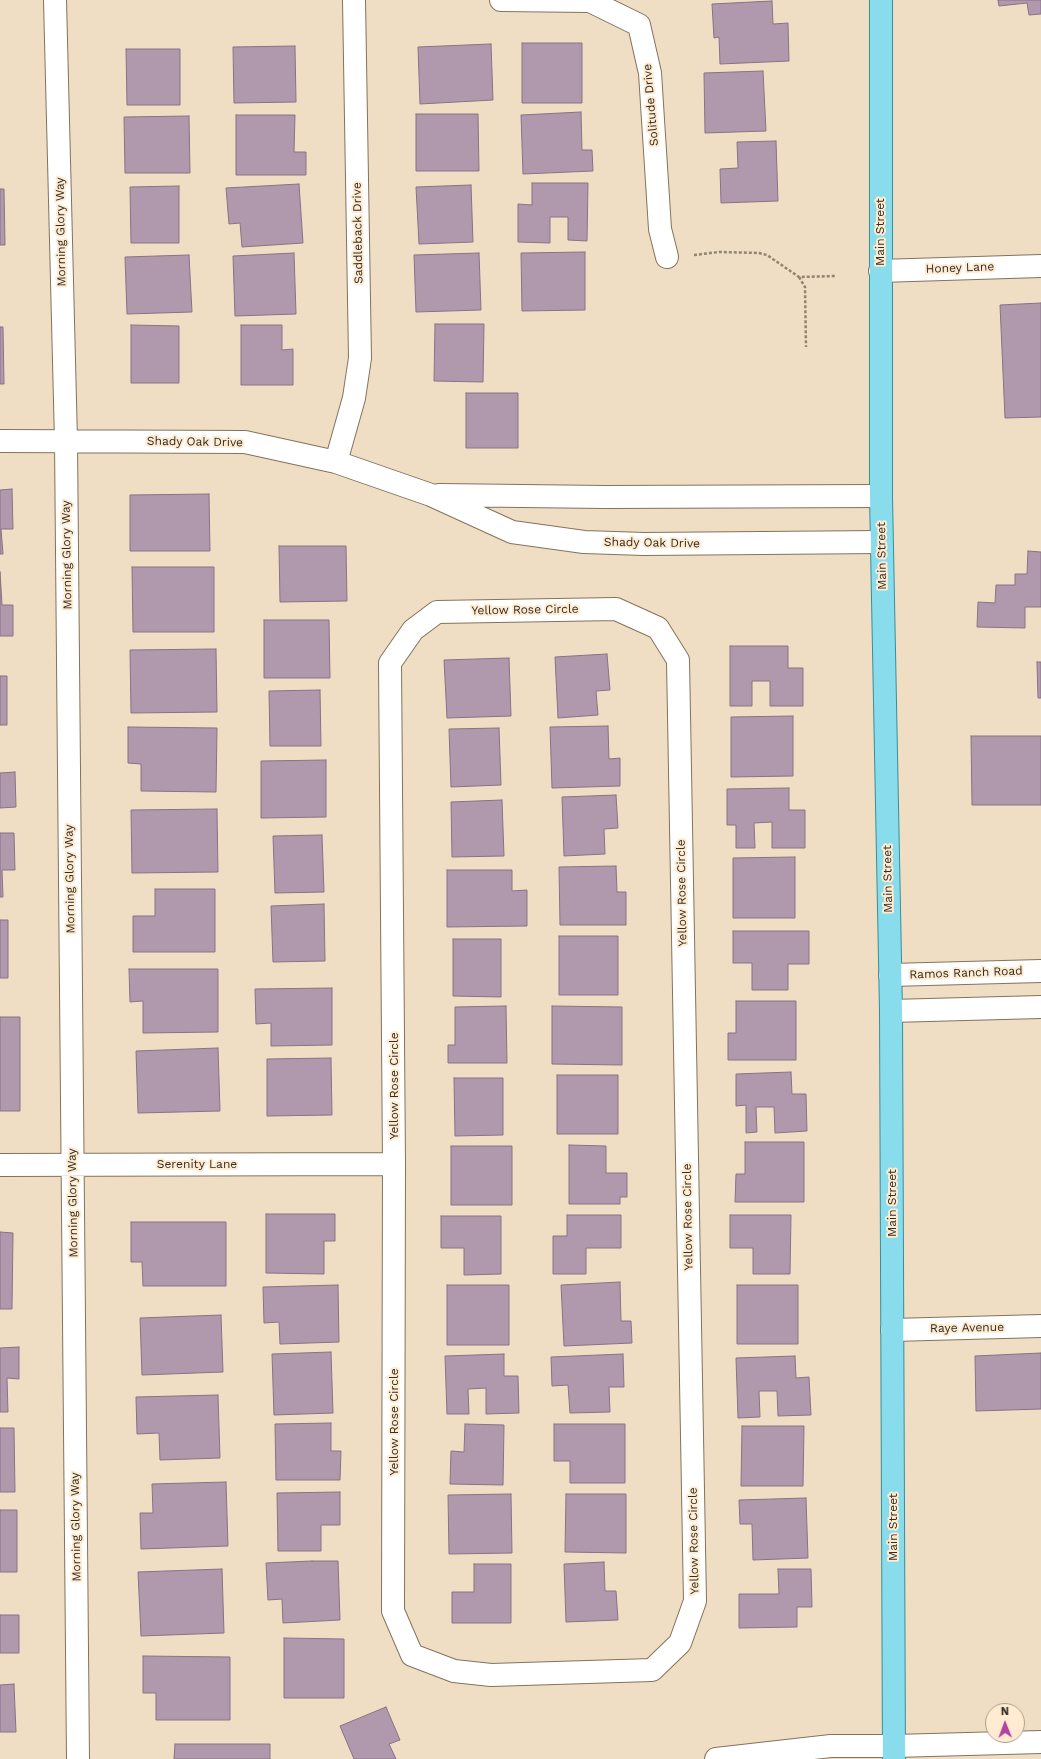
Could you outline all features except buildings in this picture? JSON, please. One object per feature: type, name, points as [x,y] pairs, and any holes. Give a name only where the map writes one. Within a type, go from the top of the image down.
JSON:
[{"type":"main road","name":"Main Street","points":[[881,0],[881,496],[891,1011],[894,1752]]},
{"type":"street","name":"Morning Glory Way","points":[[55,0],[66,441],[78,1759]]},
{"type":"street","name":"Saddleback Drive","points":[[336,462],[354,398],[360,358],[354,0]]},
{"type":"street","name":"Solitude Drive","points":[[501,0],[590,1],[639,25],[650,73],[660,229],[667,257]]},
{"type":"street","name":"Honey Lane","points":[[880,270],[1041,266]]},
{"type":"street","name":"Shady Oak Drive","points":[[0,441],[245,442],[336,462],[432,495],[512,532],[584,542],[644,544],[882,542]]},
{"type":"street","name":"Shady Oak Drive","points":[[432,495],[605,497],[881,496]]},
{"type":"street","name":"Yellow Rose Circle","points":[[616,609],[658,628],[678,660],[695,1601],[680,1643],[652,1670],[491,1675],[454,1672],[412,1655],[393,1611],[394,1164],[390,663],[413,630],[437,612],[616,609]]},
{"type":"street","name":"Ramos Ranch Road","points":[[890,975],[1041,971]]},
{"type":"street","points":[[891,1011],[1041,1007]]},
{"type":"street","name":"Serenity Lane","points":[[0,1166],[394,1164]]},
{"type":"street","name":"Raye Avenue","points":[[892,1330],[1041,1326]]},
{"type":"street","points":[[716,1759],[831,1746],[894,1752],[1041,1742]]},
{"type":"path","points":[[667,257],[719,252],[759,253],[767,256],[799,277],[804,287],[806,347]]},
{"type":"path","points":[[799,277],[836,276]]}]
